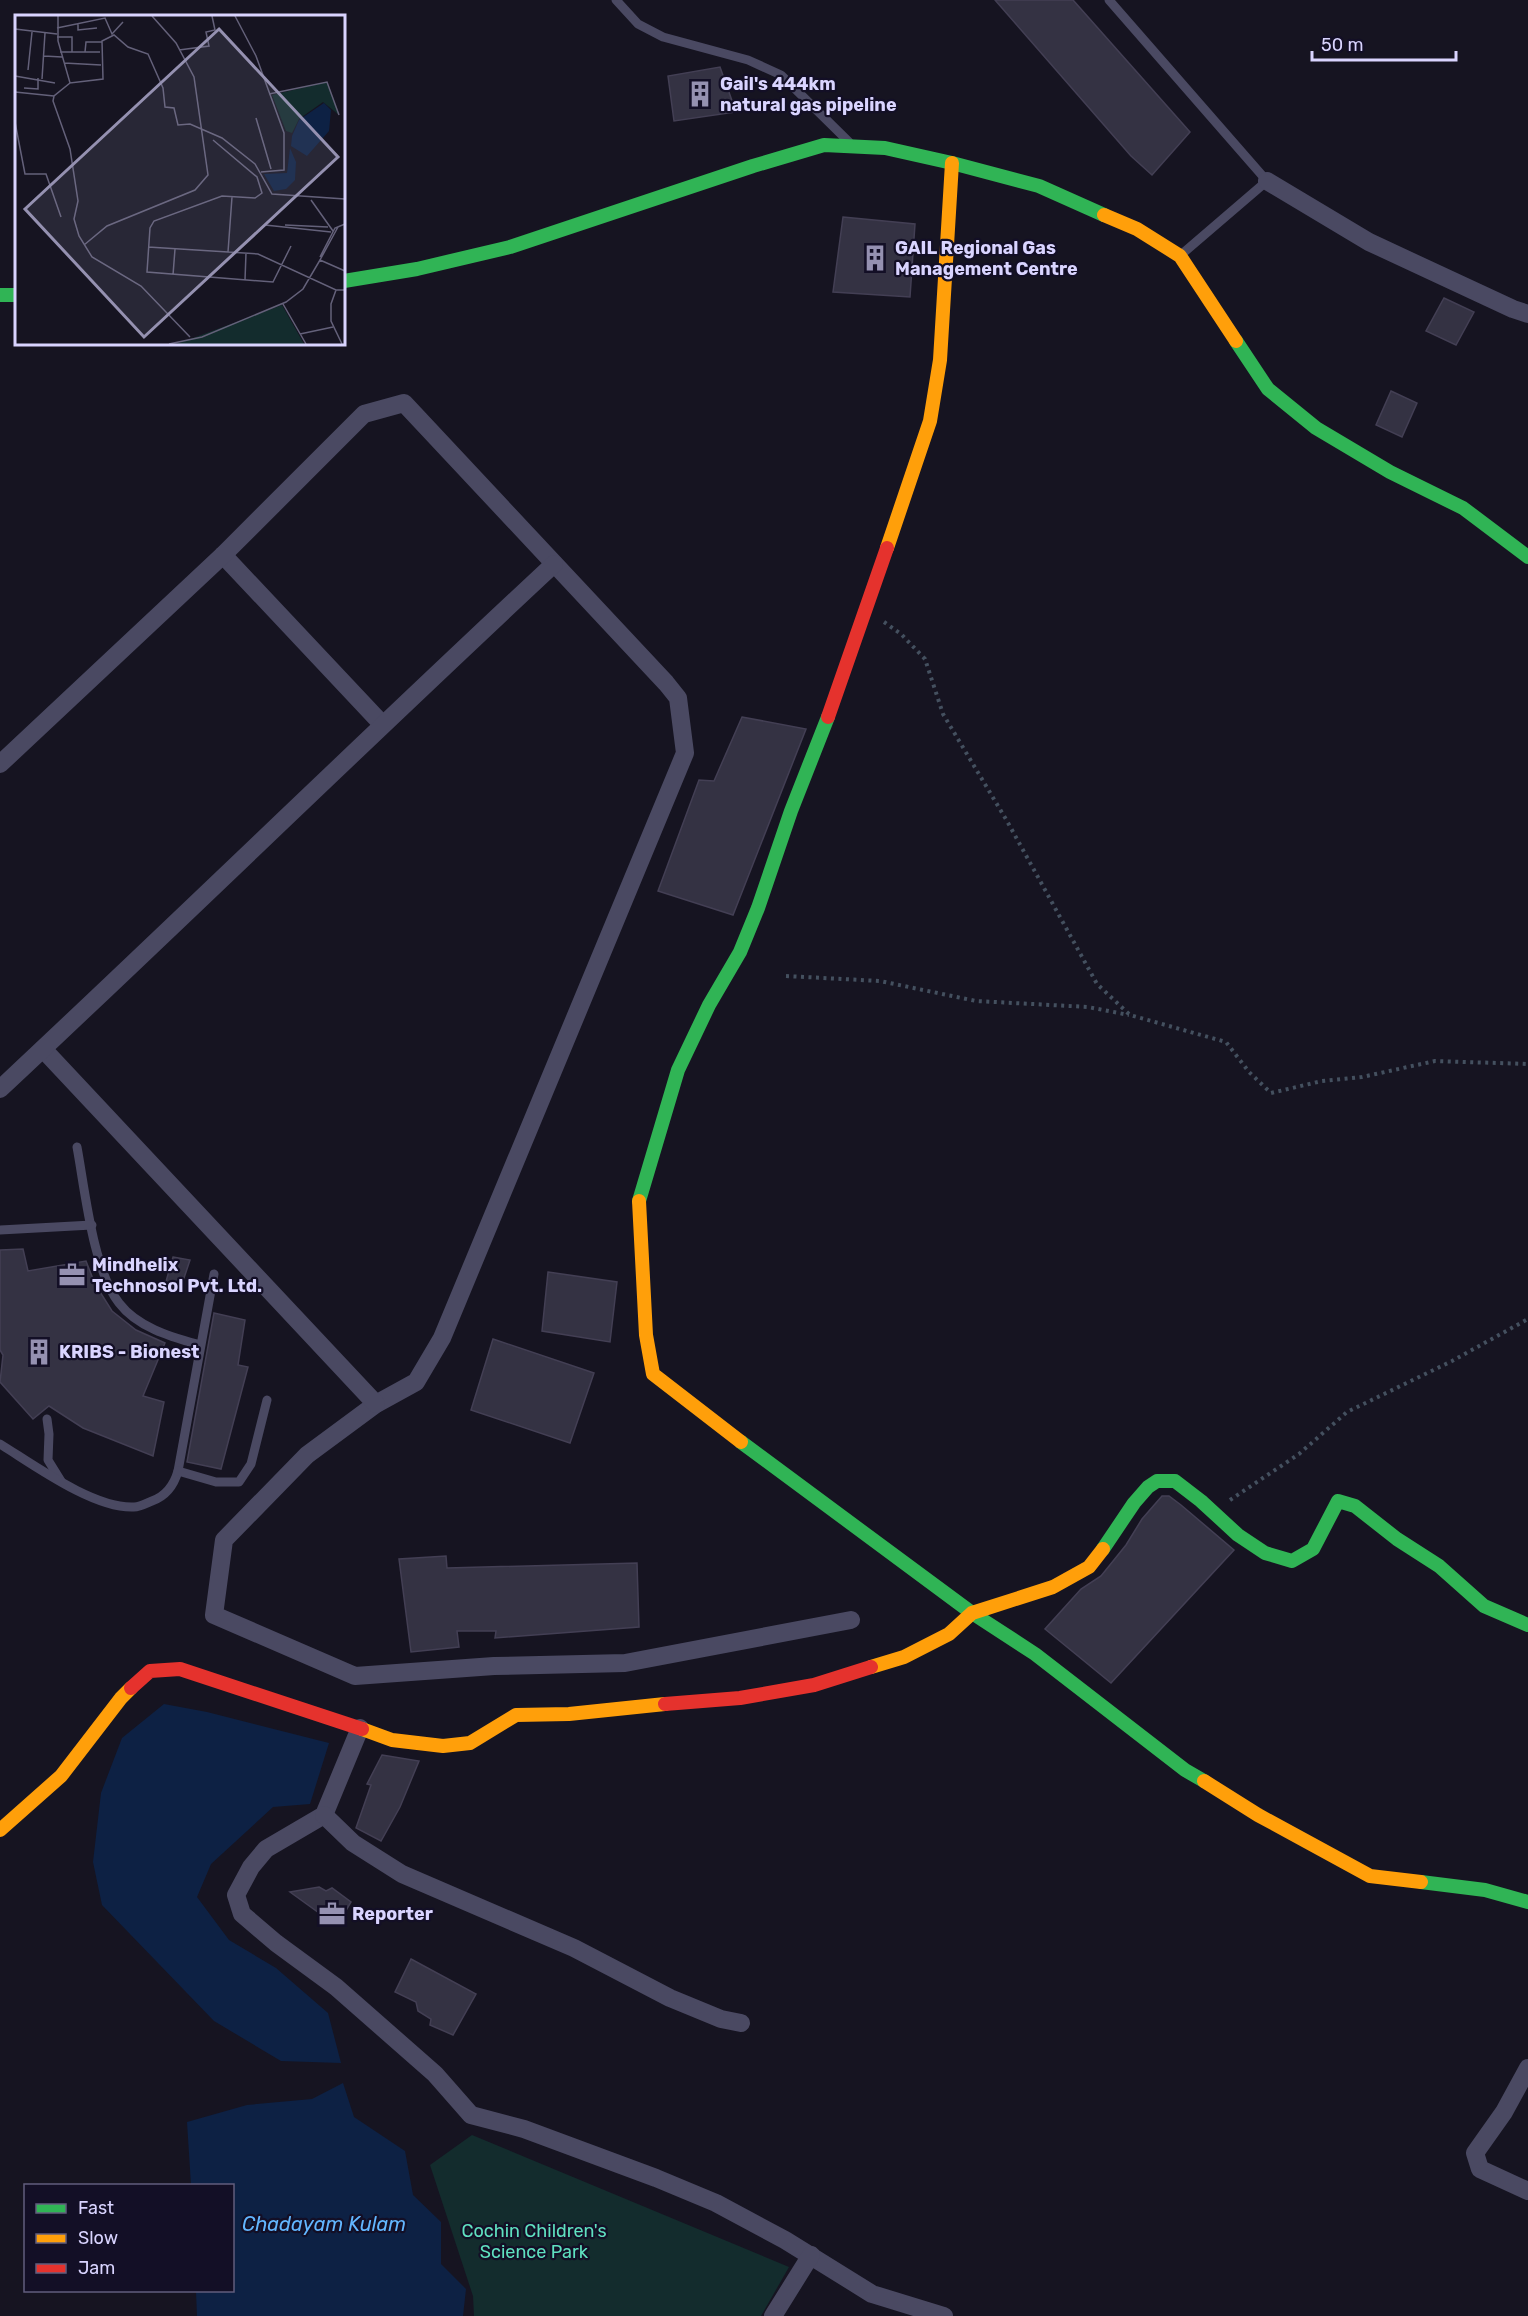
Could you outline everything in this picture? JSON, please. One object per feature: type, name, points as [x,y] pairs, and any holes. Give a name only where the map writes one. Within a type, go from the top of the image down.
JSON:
[{"type":"street","points":[[345,281],[417,269],[510,247],[824,145],[885,148],[952,163],[1039,186],[1137,229],[1180,256],[1268,388],[1316,428],[1390,472],[1463,508],[1528,557]]},
{"type":"street","points":[[952,163],[940,360],[930,421],[834,702],[791,811],[758,908],[740,952],[709,1005],[678,1070],[638,1203],[646,1335],[653,1374],[722,1428],[972,1613],[1035,1654],[1185,1770],[1258,1815],[1370,1876],[1485,1890],[1528,1902]]},
{"type":"street","points":[[1267,181],[1369,242],[1528,314]]},
{"type":"street","points":[[0,296],[15,295]]},
{"type":"street","points":[[0,764],[223,555],[364,414],[404,403],[678,698],[685,753],[442,1338],[416,1382],[376,1404],[308,1455],[224,1540],[214,1615],[355,1676],[494,1666],[625,1663],[851,1620]]},
{"type":"street","points":[[223,555],[382,724]]},
{"type":"street","points":[[0,1089],[382,724],[554,564]]},
{"type":"street","points":[[43,1048],[376,1404]]},
{"type":"street","points":[[0,1830],[60,1776],[122,1698],[150,1671],[180,1669],[392,1740],[443,1746],[470,1743],[516,1714],[569,1714],[740,1698],[772,1692],[814,1684],[904,1657],[949,1634],[972,1613],[1053,1587],[1089,1567],[1114,1536],[1134,1503],[1148,1487],[1158,1481],[1175,1481],[1239,1535],[1265,1552],[1292,1561],[1313,1549],[1338,1501],[1355,1506],[1397,1539],[1439,1566],[1484,1606],[1528,1625]]},
{"type":"street","points":[[360,1728],[324,1815],[266,1850],[251,1868],[236,1895],[242,1914],[276,1943],[336,1987],[435,2074],[471,2115],[524,2129],[716,2203],[810,2255],[872,2294],[944,2316]]},
{"type":"street","points":[[324,1815],[353,1843],[402,1874],[574,1948],[670,1998],[721,2019],[741,2023]]},
{"type":"street","points":[[1528,2068],[1504,2112],[1475,2153],[1480,2169],[1528,2191]]},
{"type":"street","points":[[773,2316],[810,2255]]},
{"type":"lane","points":[[616,0],[638,24],[663,37],[748,60],[781,75],[853,146]]},
{"type":"lane","points":[[1109,0],[1267,181],[1180,256]]},
{"type":"lane","points":[[77,1147],[102,1272],[119,1304],[142,1323],[200,1346]]},
{"type":"lane","points":[[0,1230],[92,1225]]},
{"type":"lane","points":[[0,1444],[63,1483],[106,1503],[135,1507],[160,1498],[175,1483],[178,1471],[214,1274]]},
{"type":"lane","points":[[178,1471],[216,1482],[239,1482],[251,1464],[267,1400]]},
{"type":"lane","points":[[47,1419],[48,1460],[63,1483]]},
{"type":"path","points":[[866,609],[901,634],[925,658],[943,714],[1007,821],[1097,984],[1130,1015]]},
{"type":"path","points":[[786,976],[879,981],[976,1001],[1088,1007],[1130,1015],[1226,1042],[1249,1072],[1271,1092],[1322,1081],[1362,1077],[1435,1061],[1528,1064]]},
{"type":"path","points":[[1212,1511],[1254,1486],[1299,1454],[1347,1412],[1452,1361],[1528,1319]]},
{"type":"green space","name":"Cochin Children's Science Park","points":[[472,2135],[789,2267],[761,2316],[474,2316],[473,2296],[430,2165]]},
{"type":"water","points":[[164,1704],[207,1712],[329,1743],[310,1804],[273,1807],[211,1864],[197,1897],[229,1940],[276,1968],[328,2013],[341,2063],[281,2061],[214,2021],[102,1905],[93,1862],[101,1793],[122,1738]]},
{"type":"water","name":"Chadayam Kulam","points":[[343,2083],[354,2117],[405,2151],[413,2195],[441,2222],[441,2264],[466,2289],[463,2316],[197,2316],[196,2292],[234,2292],[234,2184],[191,2184],[187,2122],[247,2105],[312,2099]]},
{"type":"building","points":[[995,0],[1073,0],[1190,132],[1152,175],[1131,156]]},
{"type":"building","name":"Gail's 444km natural gas pipeline","points":[[720,67],[736,112],[674,121],[668,76]]},
{"type":"building","name":"GAIL Regional Gas Management Centre","points":[[843,217],[915,224],[910,297],[833,292]]},
{"type":"building","points":[[1444,298],[1474,312],[1456,345],[1426,331]]},
{"type":"building","points":[[1391,391],[1417,403],[1402,437],[1376,425]]},
{"type":"building","points":[[742,717],[806,729],[733,915],[658,891],[699,780],[714,781]]},
{"type":"building","name":"KRIBS - Bionest","points":[[23,1249],[28,1271],[86,1261],[95,1284],[112,1311],[136,1330],[165,1343],[143,1396],[164,1402],[153,1456],[83,1428],[49,1406],[33,1419],[0,1382],[3,1355],[0,1350],[0,1250]]},
{"type":"building","points":[[173,1257],[190,1260],[180,1290],[165,1285]]},
{"type":"building","points":[[548,1272],[617,1282],[610,1342],[542,1331]]},
{"type":"building","points":[[214,1313],[245,1320],[238,1365],[248,1367],[221,1469],[187,1462]]},
{"type":"building","points":[[493,1339],[594,1373],[570,1443],[471,1410]]},
{"type":"building","points":[[1162,1496],[1169,1496],[1181,1505],[1234,1550],[1111,1683],[1045,1629],[1081,1589],[1101,1576],[1126,1545],[1142,1519]]},
{"type":"building","points":[[446,1556],[447,1568],[637,1563],[639,1627],[495,1638],[496,1631],[457,1631],[459,1647],[411,1652],[399,1559]]},
{"type":"building","points":[[382,1755],[419,1761],[400,1807],[381,1841],[356,1828],[371,1785],[367,1784]]},
{"type":"building","name":"Reporter","points":[[319,1887],[326,1891],[332,1888],[351,1902],[337,1926],[290,1892]]},
{"type":"building","points":[[411,1959],[476,1994],[453,2035],[430,2025],[431,2019],[418,2011],[416,2002],[395,1992]]},
{"type":"traffic: fast","points":[[345,281],[417,269],[510,247],[753,166],[824,145],[885,148],[952,163],[1039,186],[1104,215]]},
{"type":"traffic: fast","points":[[0,295],[15,295]]},
{"type":"traffic: fast","points":[[1236,341],[1268,389],[1316,428],[1390,472],[1463,508],[1528,557]]},
{"type":"traffic: fast","points":[[639,1201],[678,1070],[709,1005],[740,952],[828,717]]},
{"type":"traffic: fast","points":[[741,1442],[972,1613],[1035,1654],[1185,1770],[1204,1781]]},
{"type":"traffic: fast","points":[[1103,1549],[1134,1503],[1148,1487],[1157,1481],[1175,1481],[1238,1535],[1265,1553],[1292,1561],[1313,1549],[1338,1501],[1355,1506],[1397,1539],[1439,1566],[1484,1606],[1528,1625]]},
{"type":"traffic: fast","points":[[1421,1882],[1485,1890],[1528,1902]]},
{"type":"traffic: slow","points":[[887,548],[930,421],[940,360],[952,163]]},
{"type":"traffic: slow","points":[[1104,215],[1137,229],[1180,256],[1236,341]]},
{"type":"traffic: slow","points":[[639,1201],[646,1335],[653,1374],[741,1442]]},
{"type":"traffic: slow","points":[[871,1667],[904,1657],[949,1634],[972,1613],[1053,1587],[1089,1567],[1103,1549]]},
{"type":"traffic: slow","points":[[0,1830],[61,1776],[131,1688]]},
{"type":"traffic: slow","points":[[362,1729],[392,1740],[443,1746],[470,1743],[516,1715],[569,1714],[665,1704]]},
{"type":"traffic: slow","points":[[1204,1781],[1258,1815],[1370,1876],[1421,1882]]},
{"type":"traffic: jam","points":[[828,717],[887,548]]},
{"type":"traffic: jam","points":[[665,1704],[740,1698],[814,1685],[871,1667]]},
{"type":"traffic: jam","points":[[131,1688],[150,1671],[180,1669],[362,1729]]},
{"type":"place","name":"Gail's 444km natural gas pipeline","points":[[700,94]]},
{"type":"place","name":"GAIL Regional Gas Management Centre","points":[[875,258]]},
{"type":"place","name":"Mindhelix Technosol Pvt. Ltd.","points":[[72,1275]]},
{"type":"place","name":"KRIBS - Bionest","points":[[39,1352]]},
{"type":"place","name":"Reporter","points":[[332,1914]]}]
